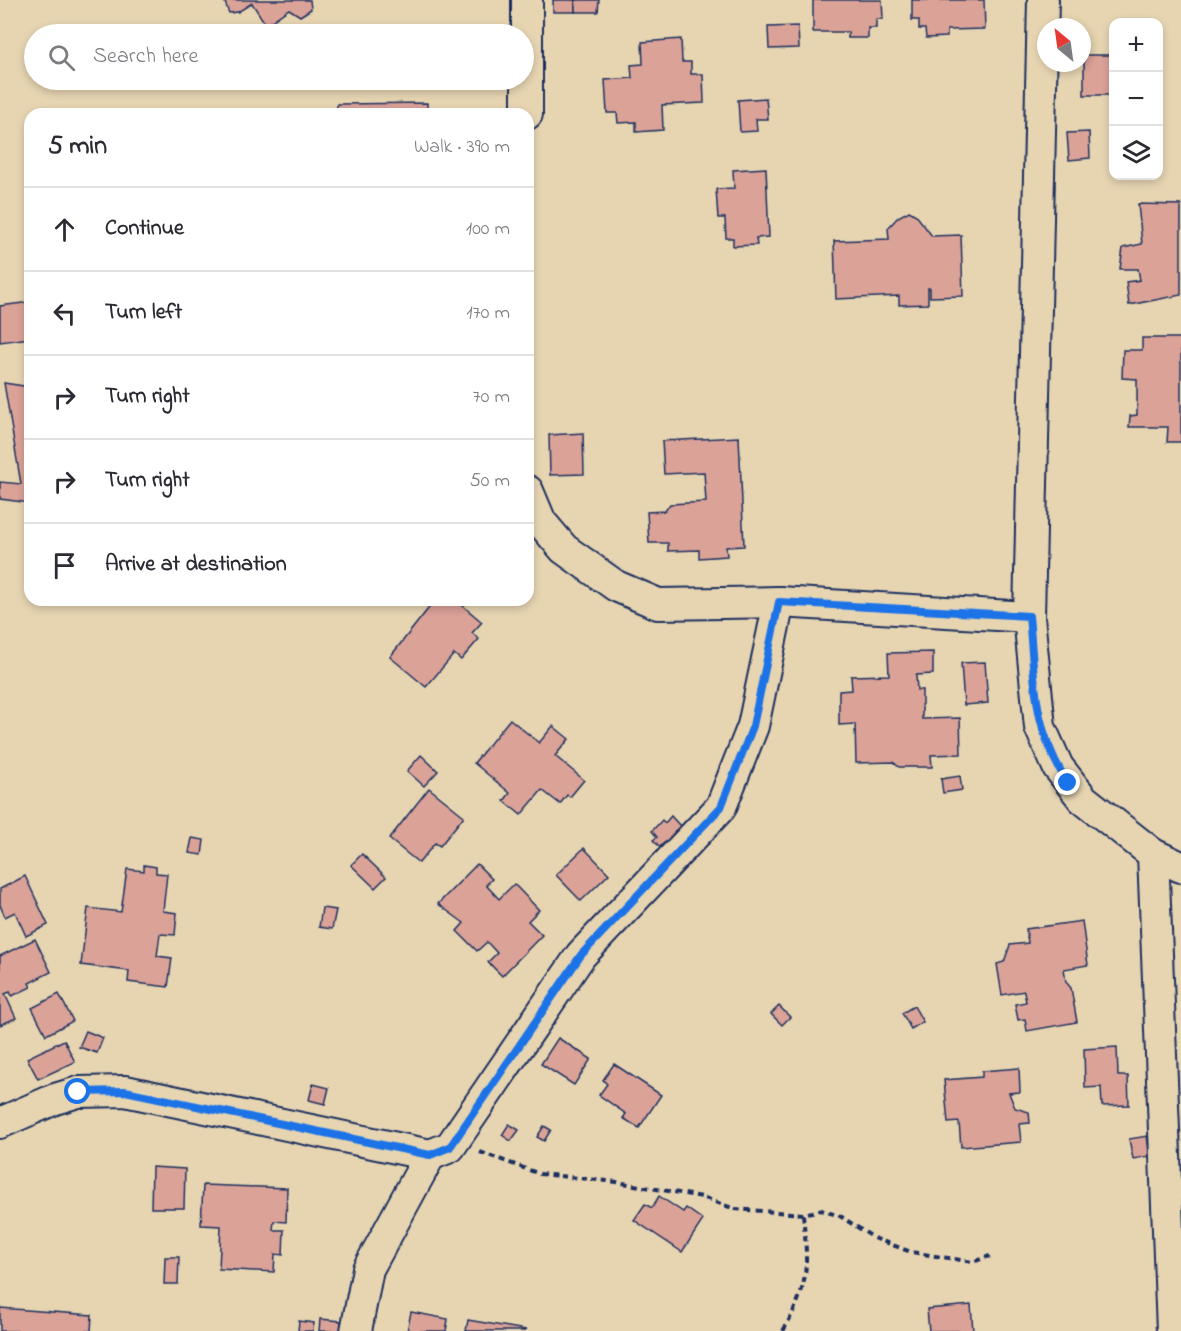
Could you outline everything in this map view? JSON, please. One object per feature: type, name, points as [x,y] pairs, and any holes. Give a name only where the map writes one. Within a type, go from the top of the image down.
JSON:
[{"type":"street","points":[[527,0],[527,24]]},
{"type":"street","points":[[1043,0],[1029,616],[1037,703],[1048,750],[1068,783],[1083,799],[1153,854],[1181,867]]},
{"type":"street","points":[[527,90],[527,108]]},
{"type":"street","points":[[534,505],[541,522],[564,549],[615,586],[658,604],[779,602],[1029,616]]},
{"type":"street","points":[[356,1331],[368,1269],[440,1151],[581,955],[721,807],[753,726],[779,602]]},
{"type":"street","points":[[1153,854],[1172,1331]]},
{"type":"street","points":[[0,1123],[78,1092],[125,1091],[440,1151]]},
{"type":"path","points":[[440,1151],[484,1153],[540,1174],[616,1182],[691,1195],[735,1209],[803,1214],[821,1210],[840,1216],[874,1238],[911,1252],[973,1262],[990,1256]]},
{"type":"path","points":[[783,1331],[799,1303],[805,1284],[806,1247],[803,1214]]},
{"type":"building","points":[[224,0],[310,0],[311,9],[300,16],[289,9],[267,24],[252,3],[238,12],[229,13]]},
{"type":"building","points":[[553,0],[575,0],[575,12],[553,12]]},
{"type":"building","points":[[575,0],[599,0],[598,12],[575,12]]},
{"type":"building","points":[[813,0],[882,0],[883,19],[876,19],[876,28],[868,28],[868,38],[848,38],[848,32],[813,32]]},
{"type":"building","points":[[912,0],[984,0],[985,29],[947,30],[947,37],[926,38],[925,29],[919,29],[919,20],[912,20]]},
{"type":"building","points":[[798,26],[799,48],[769,49],[768,27]]},
{"type":"building","points":[[681,39],[682,62],[691,62],[691,74],[703,74],[704,103],[662,105],[663,130],[636,132],[636,122],[618,123],[617,113],[607,113],[605,80],[632,78],[631,65],[643,64],[642,42]]},
{"type":"building","points":[[1091,55],[1109,55],[1109,95],[1084,95],[1084,72],[1091,72]]},
{"type":"building","points":[[766,98],[768,119],[756,119],[757,131],[740,132],[738,100]]},
{"type":"building","points":[[427,103],[427,108],[337,108],[337,104]]},
{"type":"building","points":[[1089,132],[1090,158],[1069,160],[1067,133]]},
{"type":"building","points":[[766,168],[769,237],[756,238],[757,245],[733,246],[733,238],[726,238],[725,218],[718,218],[716,189],[734,188],[733,170]]},
{"type":"building","points":[[1138,204],[1181,205],[1181,295],[1129,305],[1126,282],[1140,280],[1138,269],[1120,269],[1123,248],[1142,244]]},
{"type":"building","points":[[909,211],[916,215],[932,236],[961,235],[963,296],[930,297],[930,288],[928,288],[928,304],[899,305],[899,296],[836,299],[834,241],[889,239],[888,228],[898,217]]},
{"type":"building","points":[[24,303],[24,339],[0,342],[0,306]]},
{"type":"building","points":[[1142,338],[1181,338],[1181,442],[1167,442],[1168,427],[1129,427],[1130,416],[1137,415],[1137,379],[1122,378],[1123,350],[1142,350]]},
{"type":"building","points":[[4,383],[24,386],[24,502],[0,499],[0,482],[21,484]]},
{"type":"building","points":[[583,433],[584,474],[550,475],[549,435]]},
{"type":"building","points":[[739,437],[744,546],[726,547],[727,556],[699,558],[699,550],[668,551],[668,543],[649,543],[647,512],[665,511],[670,504],[706,502],[704,472],[664,474],[662,441]]},
{"type":"building","points":[[430,606],[463,606],[482,622],[472,633],[479,639],[461,660],[454,654],[426,687],[390,657]]},
{"type":"building","points":[[933,652],[933,674],[916,675],[917,690],[922,690],[922,719],[960,718],[961,754],[931,755],[932,767],[899,767],[893,762],[856,763],[855,724],[839,725],[839,691],[852,690],[851,676],[889,675],[888,653]]},
{"type":"building","points":[[985,662],[988,703],[964,705],[961,663]]},
{"type":"building","points":[[510,719],[539,743],[553,726],[569,739],[555,756],[584,780],[570,797],[567,795],[560,804],[542,790],[521,815],[504,801],[510,793],[474,763]]},
{"type":"building","points":[[421,755],[438,771],[424,786],[407,771]]},
{"type":"building","points":[[960,776],[962,790],[943,793],[941,779]]},
{"type":"building","points":[[429,788],[464,816],[440,846],[435,843],[419,863],[389,839]]},
{"type":"building","points":[[671,816],[680,826],[674,832],[678,836],[667,846],[664,843],[660,847],[653,840],[657,837],[652,831],[662,820],[665,823]]},
{"type":"building","points":[[192,838],[204,840],[202,855],[189,853]]},
{"type":"building","points":[[584,848],[609,874],[581,901],[556,875]]},
{"type":"building","points":[[362,854],[386,877],[375,888],[351,865]]},
{"type":"building","points":[[477,864],[492,879],[486,885],[499,899],[514,884],[539,910],[528,921],[542,935],[502,976],[488,962],[497,953],[487,942],[477,951],[457,931],[464,923],[438,904]]},
{"type":"building","points":[[144,865],[156,867],[156,873],[167,874],[163,911],[177,913],[175,935],[160,934],[157,956],[172,958],[168,987],[128,982],[129,971],[81,965],[88,908],[121,912],[127,869],[144,871]]},
{"type":"building","points":[[25,876],[48,925],[26,936],[15,912],[5,917],[0,905],[0,889]]},
{"type":"building","points":[[322,908],[336,910],[332,929],[319,927]]},
{"type":"building","points":[[1082,921],[1088,965],[1064,969],[1066,982],[1071,988],[1077,1022],[1027,1031],[1025,1019],[1018,1020],[1015,1004],[1026,1002],[1024,991],[1002,995],[997,964],[1004,962],[1010,945],[1028,943],[1026,929]]},
{"type":"building","points":[[35,939],[51,972],[29,983],[31,987],[12,996],[10,992],[5,994],[16,1018],[0,1025],[0,956]]},
{"type":"building","points":[[59,994],[73,1021],[46,1035],[32,1008]]},
{"type":"building","points":[[779,1006],[790,1017],[782,1025],[771,1014]]},
{"type":"building","points":[[914,1006],[923,1022],[911,1029],[902,1013]]},
{"type":"building","points":[[86,1031],[103,1038],[97,1053],[79,1047]]},
{"type":"building","points":[[558,1038],[591,1059],[574,1085],[541,1064]]},
{"type":"building","points":[[64,1040],[75,1062],[38,1079],[27,1058]]},
{"type":"building","points":[[1117,1047],[1118,1076],[1128,1076],[1129,1105],[1102,1106],[1101,1087],[1085,1088],[1084,1049]]},
{"type":"building","points":[[614,1064],[661,1095],[639,1128],[623,1118],[626,1114],[599,1095],[607,1084],[603,1080]]},
{"type":"building","points":[[1019,1068],[1020,1092],[1009,1093],[1015,1108],[1029,1112],[1030,1123],[1019,1124],[1021,1142],[961,1147],[959,1122],[948,1123],[944,1080],[982,1077],[982,1071]]},
{"type":"building","points":[[313,1084],[329,1088],[325,1104],[309,1100]]},
{"type":"building","points":[[509,1124],[519,1130],[511,1141],[502,1135]]},
{"type":"building","points":[[544,1126],[551,1130],[544,1141],[537,1137]]},
{"type":"building","points":[[1147,1136],[1150,1156],[1133,1159],[1129,1139]]},
{"type":"building","points":[[152,1167],[185,1169],[184,1208],[151,1208]]},
{"type":"building","points":[[203,1185],[287,1188],[286,1222],[274,1221],[273,1230],[284,1230],[283,1255],[275,1254],[274,1272],[219,1269],[221,1226],[201,1225]]},
{"type":"building","points":[[659,1196],[683,1212],[686,1208],[703,1220],[682,1252],[634,1220],[645,1204],[652,1208]]},
{"type":"building","points":[[165,1257],[179,1257],[178,1284],[164,1284]]},
{"type":"building","points":[[971,1305],[973,1331],[929,1331],[927,1309]]},
{"type":"building","points":[[0,1308],[92,1315],[91,1331],[0,1331]]},
{"type":"building","points":[[411,1312],[448,1319],[446,1331],[407,1331]]},
{"type":"building","points":[[320,1319],[341,1321],[341,1331],[319,1331]]},
{"type":"building","points":[[468,1320],[526,1330],[466,1331]]},
{"type":"building","points":[[299,1321],[314,1323],[313,1331],[298,1331]]},
{"type":"route","points":[[78,1092],[125,1091],[430,1155],[450,1147],[581,955],[721,807],[753,726],[779,602],[1029,616],[1041,727],[1048,750],[1068,783]]}]
